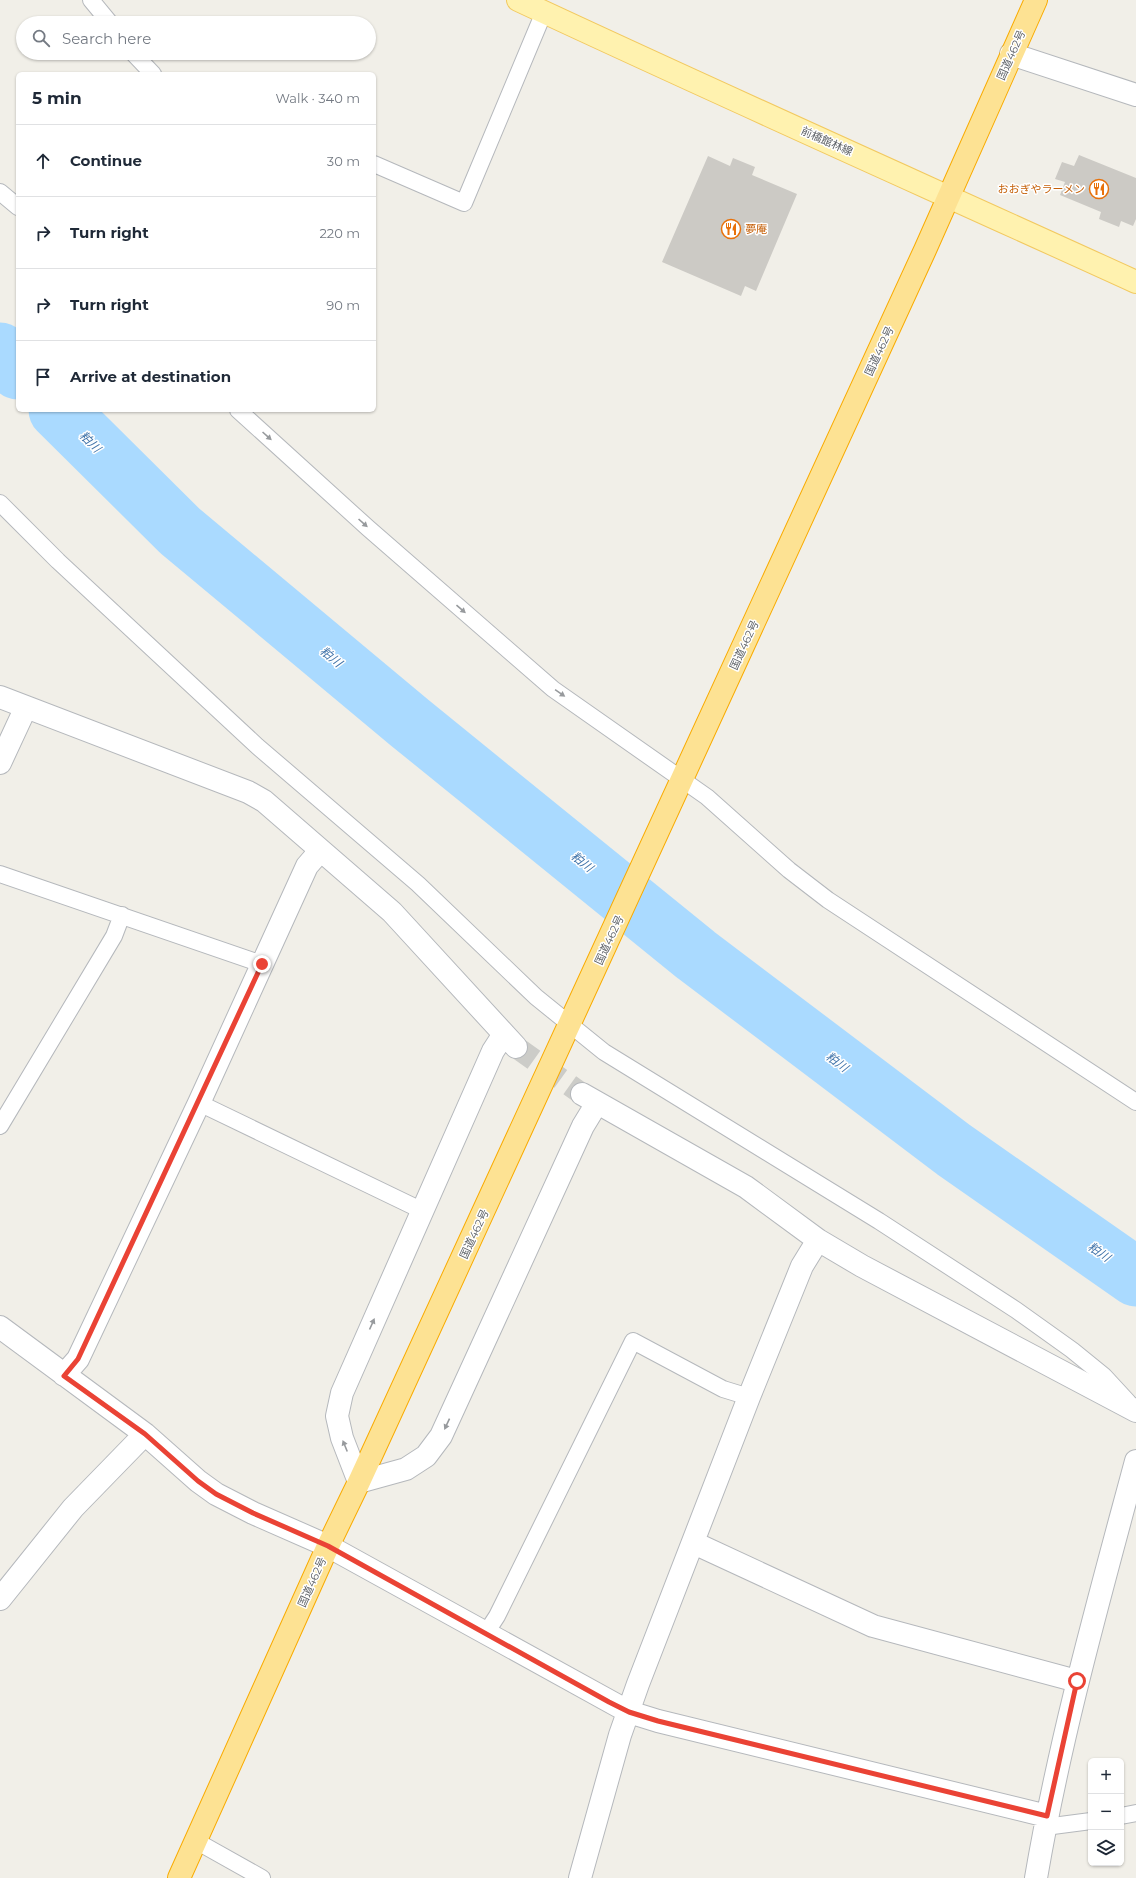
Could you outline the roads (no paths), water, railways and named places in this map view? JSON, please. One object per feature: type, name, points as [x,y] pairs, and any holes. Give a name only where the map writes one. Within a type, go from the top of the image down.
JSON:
[{"type":"highway","name":"国道462号","points":[[178,1878],[328,1546],[359,1482],[681,783],[949,196],[1036,0]]},
{"type":"main road","name":"前橋館林線","points":[[518,0],[684,78],[949,196],[1136,282]]},
{"type":"street","points":[[1011,54],[1136,95]]},
{"type":"street","points":[[0,696],[248,792],[264,802],[392,912],[510,1041],[493,1051],[342,1393],[337,1416],[342,1438],[359,1482],[406,1469],[426,1456],[441,1436],[464,1389],[583,1126],[589,1099],[746,1187],[818,1240],[862,1266],[1136,1411]]},
{"type":"street","points":[[0,763],[26,707]]},
{"type":"street","points":[[64,1376],[78,1359],[307,866],[320,851]]},
{"type":"street","points":[[580,1878],[620,1735],[749,1397],[802,1266],[818,1240]]},
{"type":"street","points":[[0,1328],[145,1434],[198,1481],[216,1494],[253,1513],[328,1546],[629,1712],[658,1721],[1046,1822]]},
{"type":"street","points":[[0,1599],[73,1508],[145,1434]]},
{"type":"street","points":[[1036,1878],[1046,1822],[1077,1681],[1136,1461]]},
{"type":"street","points":[[694,1542],[873,1626],[1077,1681]]},
{"type":"lane","points":[[91,0],[104,16]]},
{"type":"lane","points":[[376,165],[464,203],[544,12]]},
{"type":"lane","points":[[140,60],[151,72]]},
{"type":"lane","points":[[0,192],[16,205]]},
{"type":"lane","points":[[240,412],[368,528],[553,689],[753,837],[789,870],[828,900],[1136,1102]]},
{"type":"lane","points":[[0,503],[64,566],[257,746],[418,884],[536,997],[573,1019],[604,1052],[879,1221],[1016,1310],[1072,1350],[1104,1376],[1136,1411]]},
{"type":"lane","points":[[0,874],[262,964]]},
{"type":"lane","points":[[0,1126],[114,936],[122,915]]},
{"type":"lane","points":[[198,1103],[423,1211]]},
{"type":"lane","points":[[486,1633],[497,1616],[633,1341],[723,1389],[749,1397]]},
{"type":"lane","points":[[1124,1815],[1136,1813]]},
{"type":"lane","points":[[1046,1822],[1088,1821]]},
{"type":"lane","points":[[196,1841],[262,1878]]},
{"type":"waterway","name":"粕川","points":[[0,352],[16,368]]},
{"type":"waterway","name":"粕川","points":[[60,412],[180,531],[410,723],[696,955],[954,1150],[1136,1277]]},
{"type":"tunnel","points":[[516,1047],[582,1094]]},
{"type":"place","name":"おおぎやラーメン","points":[[1099,189]]},
{"type":"place","name":"夢庵","points":[[731,229]]}]
